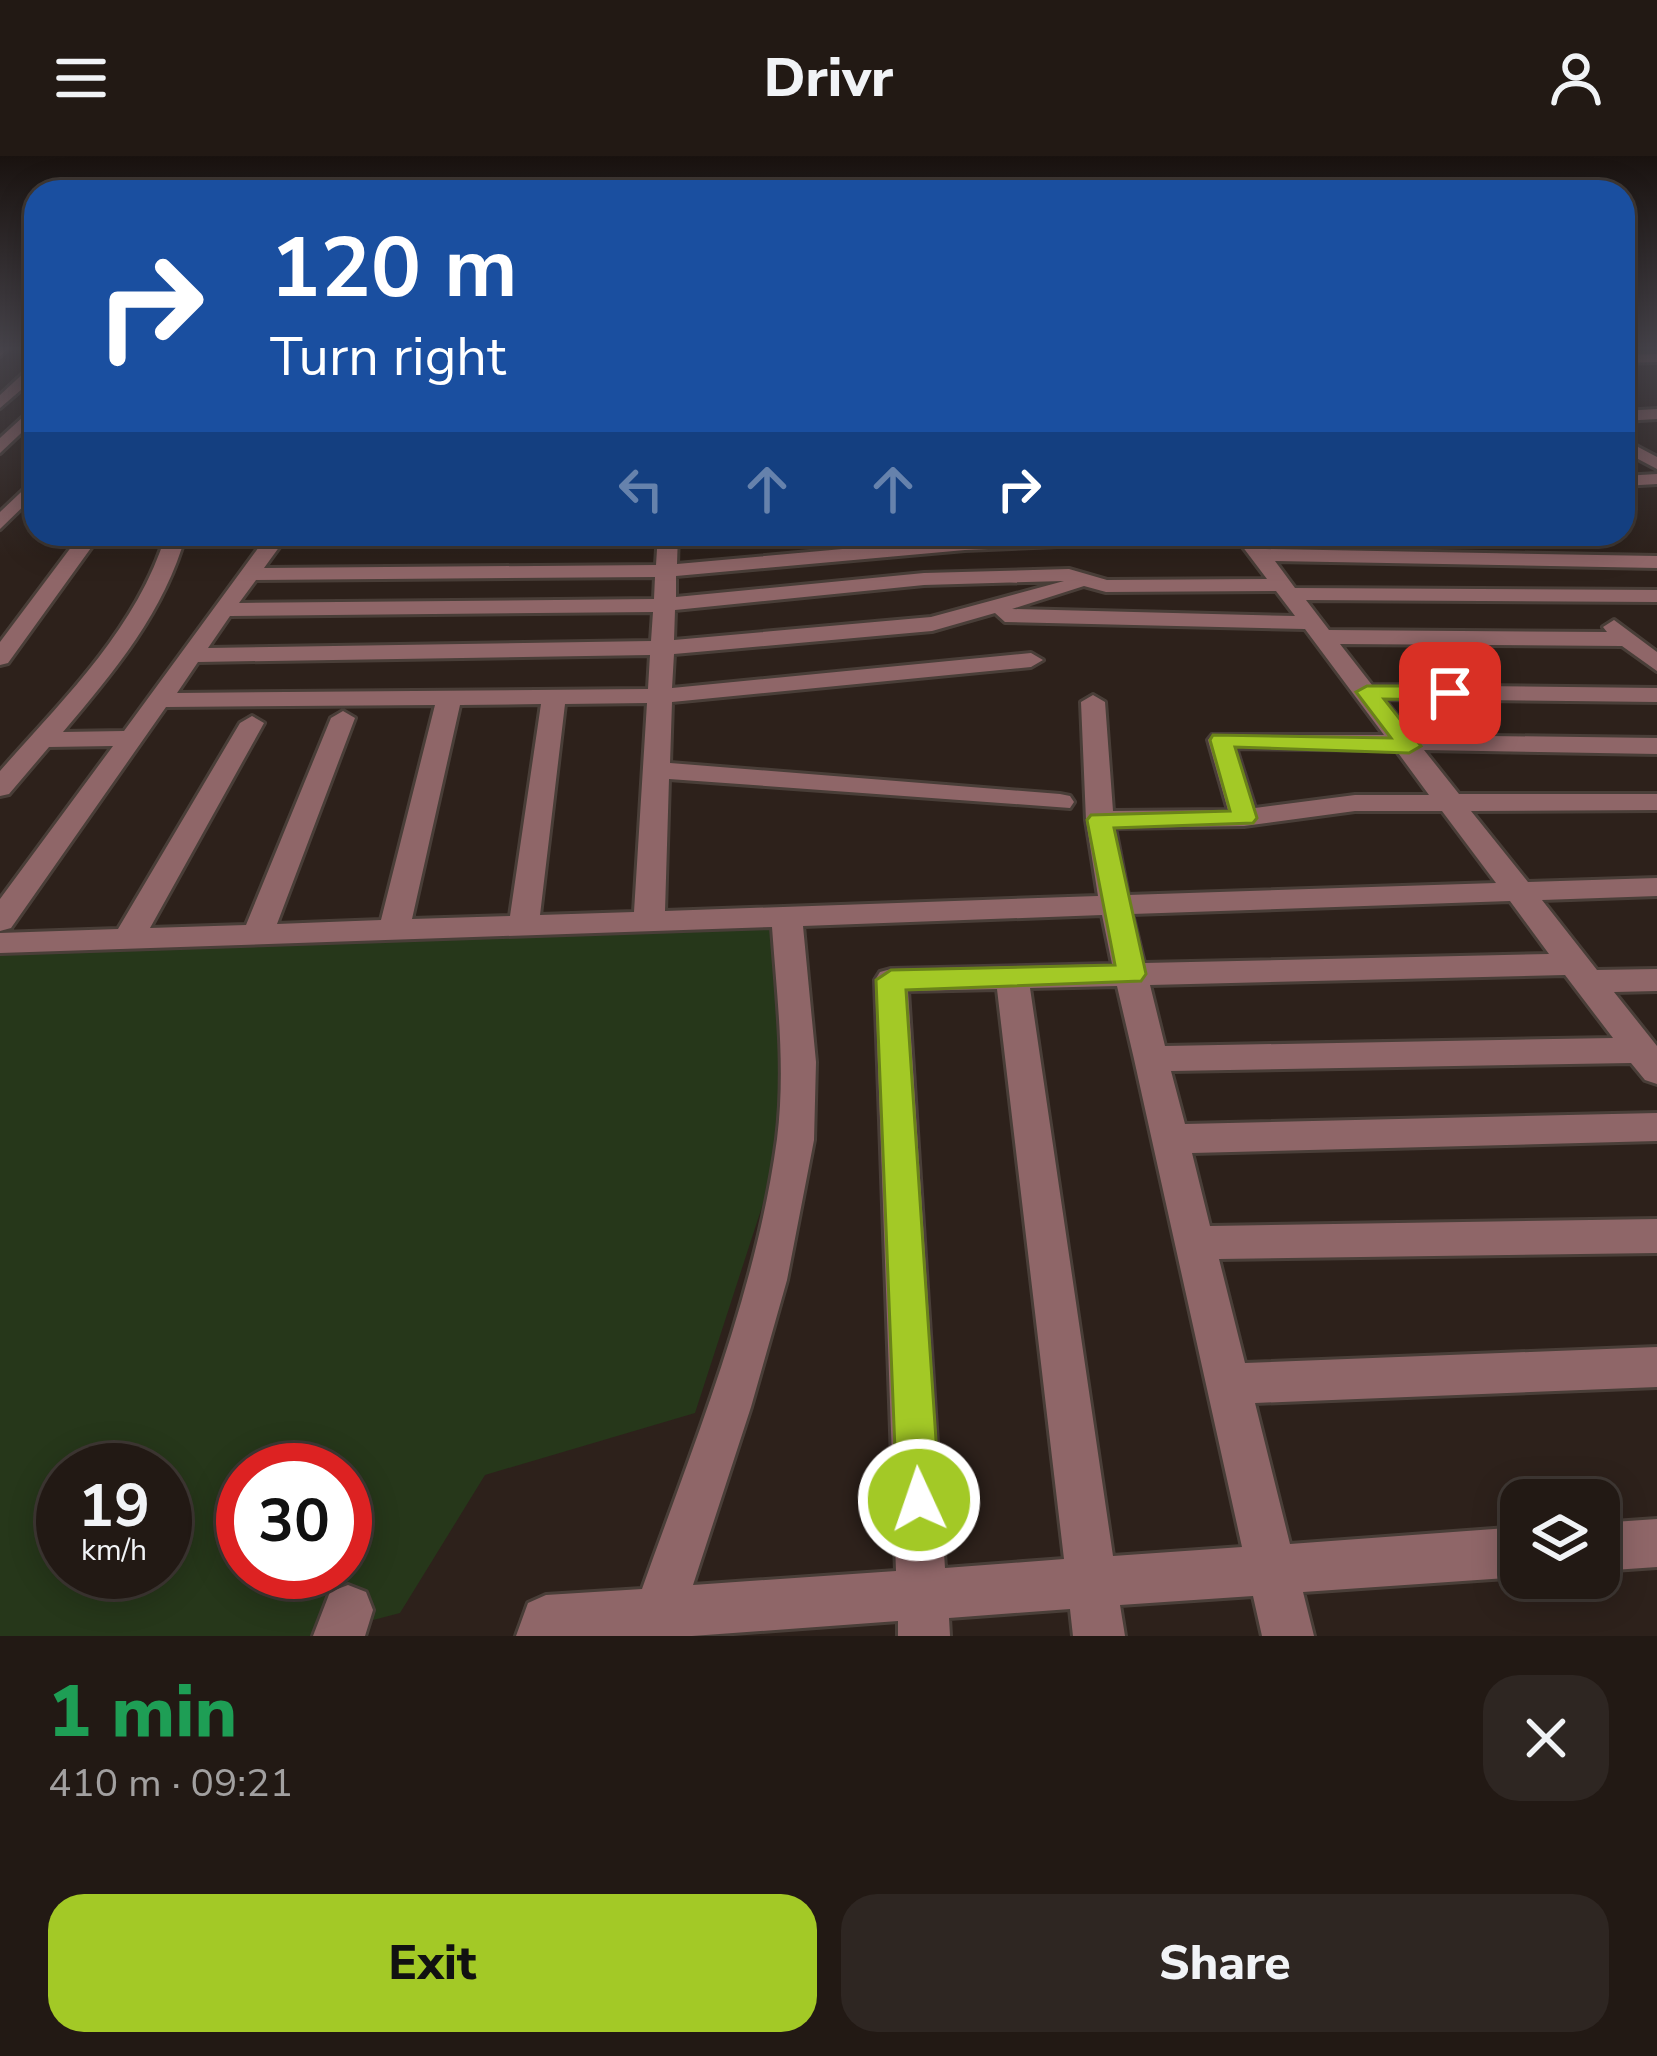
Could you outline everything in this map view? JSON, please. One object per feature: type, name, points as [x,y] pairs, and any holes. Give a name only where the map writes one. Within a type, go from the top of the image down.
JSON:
[{"type":"street","points":[[0,523],[24,496]]},
{"type":"street","points":[[0,658],[82,546]]},
{"type":"street","points":[[0,788],[133,628],[164,573],[172,546]]},
{"type":"street","points":[[0,921],[267,546]]},
{"type":"street","points":[[649,917],[667,546]]},
{"type":"street","points":[[250,574],[666,571],[943,546]]},
{"type":"street","points":[[1254,546],[1649,1061]]},
{"type":"street","points":[[1268,546],[1351,556],[1647,562]]},
{"type":"street","points":[[1341,546],[1351,556]]},
{"type":"street","points":[[1423,546],[1436,558]]},
{"type":"street","points":[[1496,546],[1511,559]]},
{"type":"street","points":[[1549,546],[1562,560]]},
{"type":"street","points":[[1538,560],[1657,664]]},
{"type":"street","points":[[224,610],[664,605],[925,579],[1069,575],[1106,586],[1657,596]]},
{"type":"street","points":[[192,655],[662,647],[932,624],[1090,581]]},
{"type":"street","points":[[969,615],[1628,639]]},
{"type":"street","points":[[159,700],[660,696],[1031,659]]},
{"type":"street","points":[[1367,692],[1657,695]]},
{"type":"street","points":[[524,922],[554,697]]},
{"type":"street","points":[[395,927],[449,698]]},
{"type":"street","points":[[1093,702],[1100,820],[1114,903],[1288,1636]]},
{"type":"street","points":[[258,932],[343,718]]},
{"type":"street","points":[[129,938],[252,723]]},
{"type":"street","points":[[40,740],[132,738]]},
{"type":"street","points":[[1244,818],[1221,740],[1657,746]]},
{"type":"street","points":[[656,770],[1060,802]]},
{"type":"street","points":[[1100,820],[1244,818],[1355,802],[1657,802]]},
{"type":"street","points":[[0,943],[649,917],[1657,887]]},
{"type":"street","points":[[658,1611],[760,1301],[794,1140],[799,1062],[786,914]]},
{"type":"street","points":[[924,1615],[891,980],[1583,973],[1657,980]]},
{"type":"street","points":[[1012,977],[1099,1636]]},
{"type":"street","points":[[1151,1059],[1649,1061]]},
{"type":"street","points":[[1170,1139],[1657,1127]]},
{"type":"street","points":[[1196,1243],[1657,1236]]},
{"type":"street","points":[[1229,1384],[1657,1367]]},
{"type":"street","points":[[1620,1546],[1657,1543]]},
{"type":"street","points":[[542,1636],[546,1621],[658,1611],[717,1622],[924,1615],[1093,1582],[1500,1554]]},
{"type":"green space","points":[[779,913],[782,1145],[695,1413],[485,1475],[400,1613],[312,1636],[0,1636],[0,943]]},
{"type":"route","points":[[919,1500],[891,980],[1131,974],[1100,820],[1244,818],[1221,740],[1409,746],[1367,692],[1450,693]]}]
